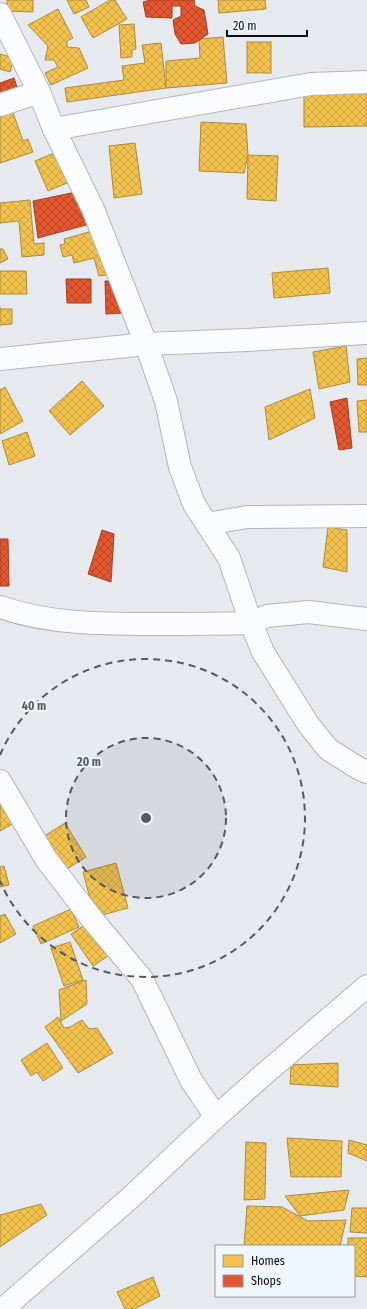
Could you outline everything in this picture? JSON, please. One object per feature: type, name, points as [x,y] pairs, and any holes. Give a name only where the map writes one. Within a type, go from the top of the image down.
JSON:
[{"type":"street","points":[[0,14],[39,92],[54,129],[93,209],[146,344],[166,401],[180,467],[194,504],[229,558],[263,652],[308,724],[328,749],[367,772]]},
{"type":"street","points":[[54,129],[312,84],[367,82]]},
{"type":"street","points":[[0,105],[39,92]]},
{"type":"street","points":[[0,359],[146,344],[367,333]]},
{"type":"street","points":[[207,524],[247,517],[367,516]]},
{"type":"street","points":[[0,607],[21,615],[84,623],[135,624],[251,622],[267,616],[308,612],[367,619]]},
{"type":"street","points":[[0,781],[46,859],[92,919],[142,979],[191,1080],[216,1117]]},
{"type":"street","points":[[3,1309],[129,1199],[216,1117],[367,986]]},
{"type":"building: Homes","points":[[7,0],[33,0],[33,12],[7,11]]},
{"type":"building: Homes","points":[[67,0],[86,0],[89,7],[74,14]]},
{"type":"building: Homes","points":[[110,0],[115,0],[127,19],[93,38],[81,17]]},
{"type":"building: Homes","points":[[218,0],[265,0],[266,9],[219,13]]},
{"type":"building: Homes","points":[[58,9],[73,38],[67,41],[67,47],[79,48],[88,68],[51,85],[45,73],[58,67],[54,60],[45,60],[48,46],[28,25]]},
{"type":"building: Homes","points":[[134,24],[136,49],[132,50],[132,57],[121,58],[119,25]]},
{"type":"building: Homes","points":[[223,37],[227,83],[166,88],[166,61],[200,58],[199,39]]},
{"type":"building: Homes","points":[[247,42],[271,42],[271,73],[247,73]]},
{"type":"building: Homes","points":[[161,43],[166,88],[67,102],[65,88],[124,80],[122,66],[145,63],[142,45]]},
{"type":"building: Homes","points":[[0,54],[14,58],[10,72],[0,69]]},
{"type":"building: Homes","points":[[367,92],[367,126],[304,127],[304,94]]},
{"type":"building: Homes","points":[[12,110],[23,141],[28,139],[33,152],[0,163],[0,114]]},
{"type":"building: Homes","points":[[201,122],[246,124],[248,155],[244,173],[199,171]]},
{"type":"building: Homes","points":[[135,143],[142,194],[114,198],[109,146]]},
{"type":"building: Homes","points":[[61,150],[74,180],[48,191],[35,161]]},
{"type":"building: Homes","points":[[248,155],[278,156],[276,201],[247,199]]},
{"type":"building: Homes","points":[[30,200],[34,244],[44,243],[44,255],[22,257],[19,221],[0,223],[0,203]]},
{"type":"building: Homes","points":[[100,229],[116,274],[99,276],[94,258],[74,263],[72,255],[63,257],[60,245],[65,244],[64,239]]},
{"type":"building: Homes","points":[[0,249],[3,249],[8,259],[0,263]]},
{"type":"building: Homes","points":[[328,268],[330,293],[274,298],[272,273]]},
{"type":"building: Homes","points":[[0,271],[26,271],[27,294],[0,294]]},
{"type":"building: Homes","points":[[0,309],[12,309],[12,324],[0,325]]},
{"type":"building: Homes","points":[[346,346],[350,382],[319,389],[313,352]]},
{"type":"building: Homes","points":[[367,358],[367,385],[358,385],[357,359]]},
{"type":"building: Homes","points":[[82,381],[104,406],[70,435],[49,411]]},
{"type":"building: Homes","points":[[5,387],[23,421],[0,434],[0,390]]},
{"type":"building: Homes","points":[[310,389],[315,418],[269,440],[265,407]]},
{"type":"building: Homes","points":[[367,400],[367,432],[359,432],[357,401]]},
{"type":"building: Homes","points":[[27,432],[35,456],[9,465],[2,441]]},
{"type":"building: Homes","points":[[328,527],[347,530],[347,572],[323,567]]},
{"type":"building: Homes","points":[[0,795],[16,822],[0,831]]},
{"type":"building: Homes","points":[[65,823],[86,857],[64,871],[43,837]]},
{"type":"building: Homes","points":[[116,863],[128,908],[95,917],[83,872]]},
{"type":"building: Homes","points":[[4,866],[9,885],[0,887],[0,867]]},
{"type":"building: Homes","points":[[71,909],[79,927],[41,944],[33,926]]},
{"type":"building: Homes","points":[[5,914],[16,934],[0,943],[0,916]]},
{"type":"building: Homes","points":[[86,924],[108,956],[93,966],[71,934]]},
{"type":"building: Homes","points":[[70,942],[83,980],[64,986],[51,948]]},
{"type":"building: Homes","points":[[86,980],[87,1004],[61,1021],[59,990]]},
{"type":"building: Homes","points":[[58,1017],[64,1028],[70,1027],[82,1020],[89,1029],[97,1028],[113,1053],[78,1073],[45,1027]]},
{"type":"building: Homes","points":[[47,1043],[63,1068],[43,1081],[37,1072],[31,1076],[21,1060]]},
{"type":"building: Homes","points":[[338,1063],[338,1087],[290,1084],[291,1065]]},
{"type":"building: Homes","points":[[287,1138],[342,1141],[341,1177],[291,1177]]},
{"type":"building: Homes","points":[[349,1140],[367,1145],[367,1161],[348,1153]]},
{"type":"building: Homes","points":[[246,1142],[266,1143],[265,1199],[244,1200]]},
{"type":"building: Homes","points":[[349,1190],[344,1210],[300,1216],[285,1196]]},
{"type":"building: Homes","points":[[41,1204],[47,1215],[0,1247],[0,1215]]},
{"type":"building: Homes","points":[[247,1206],[282,1207],[308,1221],[346,1220],[340,1245],[244,1245]]},
{"type":"building: Homes","points":[[352,1208],[367,1208],[367,1233],[350,1232]]},
{"type":"building: Homes","points":[[348,1238],[367,1238],[367,1277],[355,1276],[355,1245],[348,1245]]},
{"type":"building: Homes","points":[[153,1277],[160,1296],[134,1309],[125,1309],[117,1292]]},
{"type":"building: Shops","points":[[150,0],[194,0],[195,6],[204,10],[208,34],[195,43],[181,44],[175,34],[173,20],[181,16],[181,6],[172,6],[172,18],[146,17],[143,2]]},
{"type":"building: Shops","points":[[14,78],[20,96],[0,103],[0,83]]},
{"type":"building: Shops","points":[[81,191],[90,224],[38,238],[33,201]]},
{"type":"building: Shops","points":[[66,279],[91,279],[91,303],[67,303]]},
{"type":"building: Shops","points":[[105,281],[118,281],[123,313],[106,314]]},
{"type":"building: Shops","points":[[347,398],[352,448],[339,450],[330,402]]},
{"type":"building: Shops","points":[[102,530],[114,534],[111,582],[88,574]]},
{"type":"building: Shops","points":[[0,539],[8,539],[9,586],[0,586]]}]
